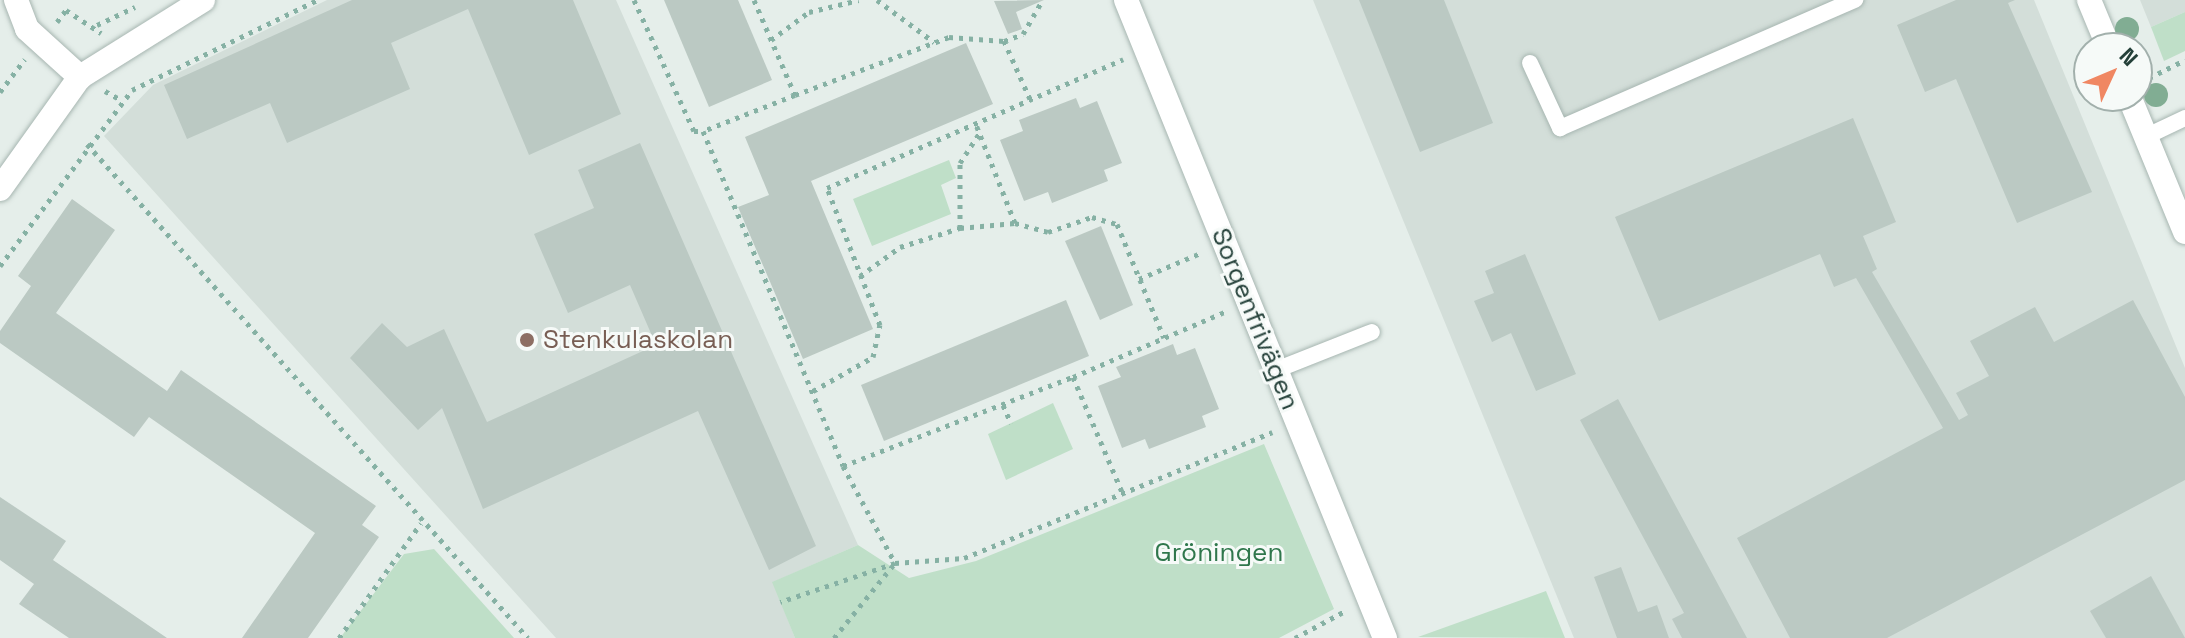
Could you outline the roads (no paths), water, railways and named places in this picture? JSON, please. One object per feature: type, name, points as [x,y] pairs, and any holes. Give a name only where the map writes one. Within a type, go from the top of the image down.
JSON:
[{"type":"street","points":[[16,0],[27,29],[80,77]]},
{"type":"street","points":[[0,189],[80,77],[203,0]]},
{"type":"street","name":"Sorgenfrivägen","points":[[1126,0],[1385,638]]},
{"type":"street","points":[[2089,0],[2102,32]]},
{"type":"street","points":[[2135,112],[2185,232]]},
{"type":"lane","points":[[1530,63],[1560,128],[1855,0]]},
{"type":"lane","points":[[2145,137],[2185,118]]},
{"type":"lane","points":[[1276,370],[1372,332]]},
{"type":"place","name":"Stenkulaskolan","points":[[527,340]]},
{"type":"park label","name":"Gröningen","points":[[1219,553]]}]
